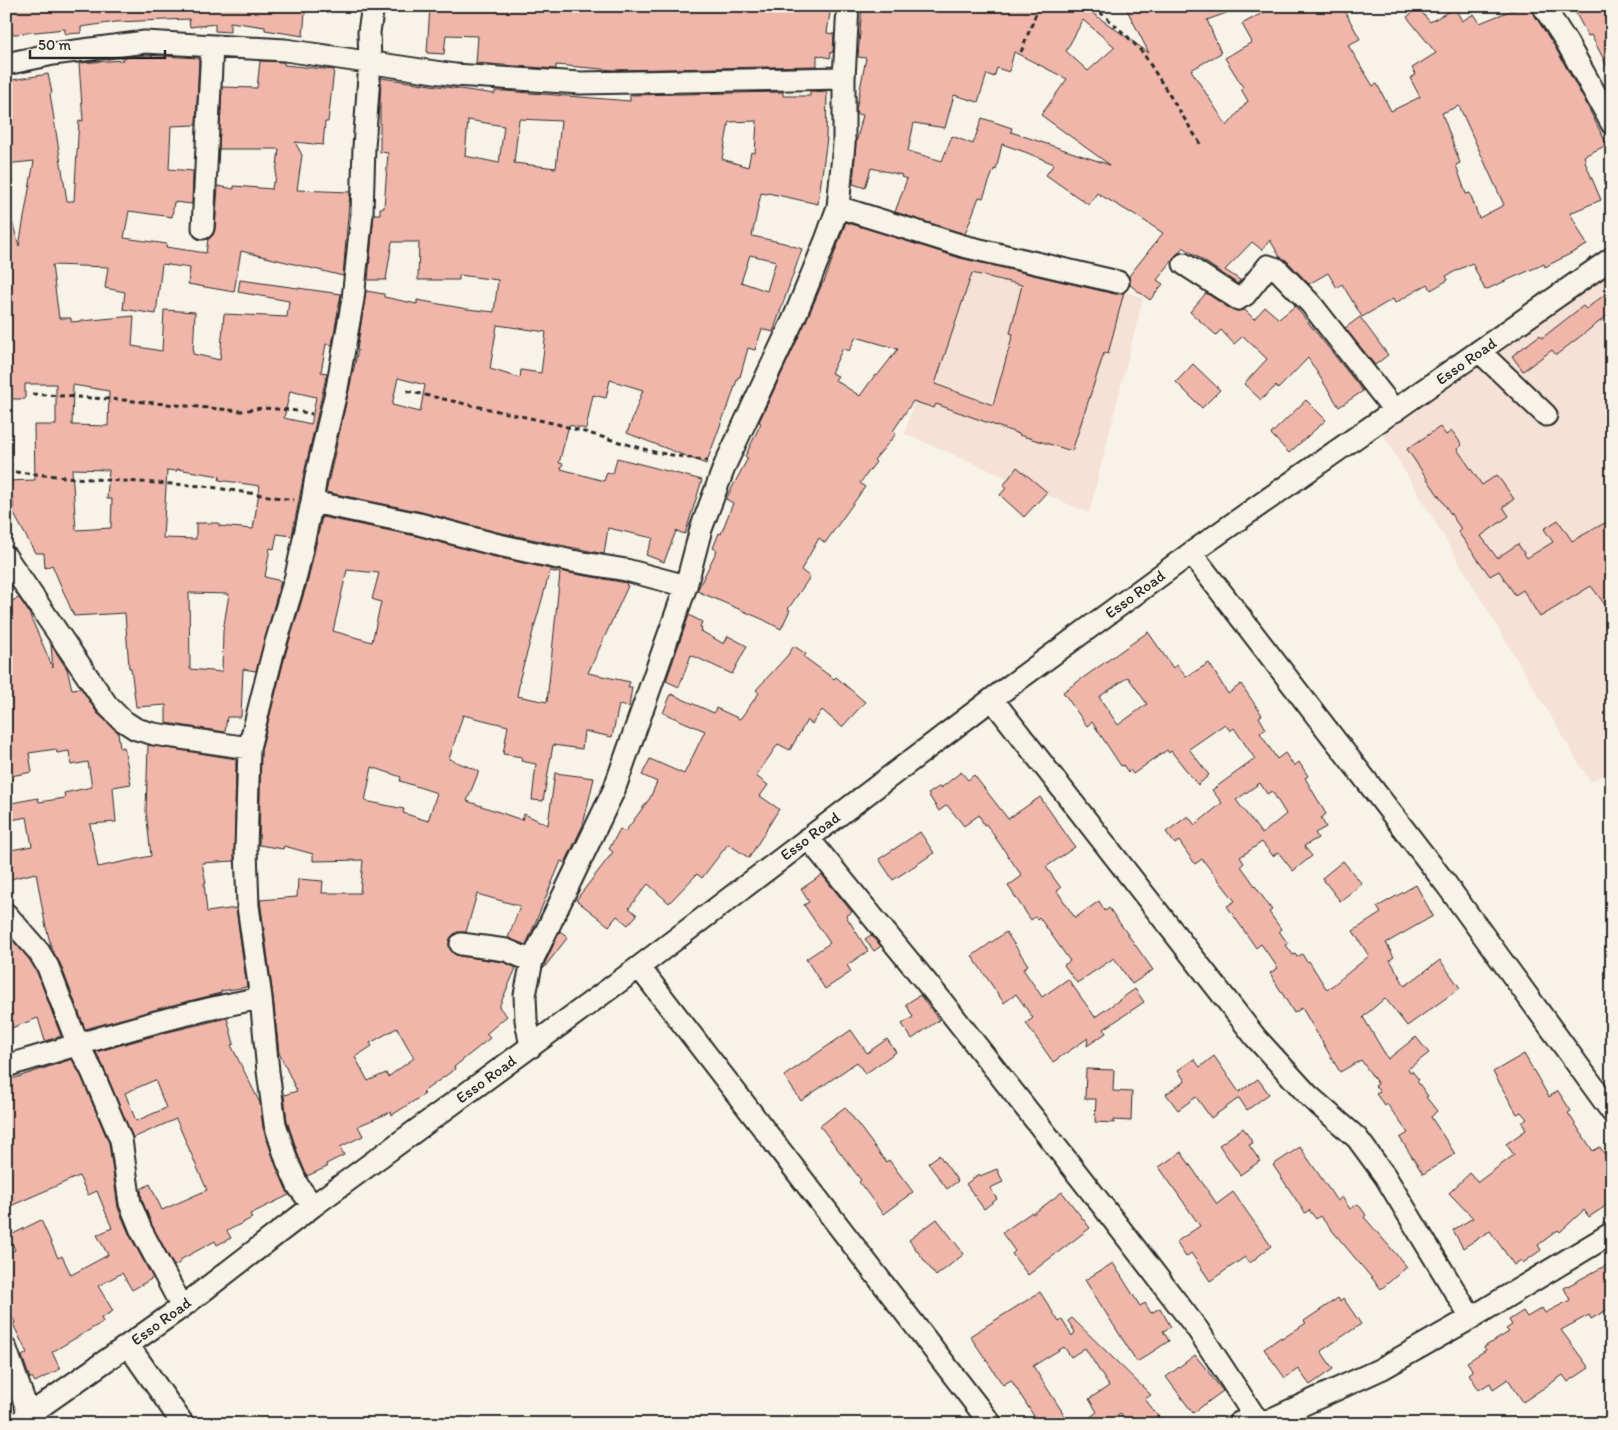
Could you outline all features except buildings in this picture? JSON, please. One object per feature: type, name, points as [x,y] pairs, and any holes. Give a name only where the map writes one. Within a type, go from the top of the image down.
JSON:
[{"type":"street","points":[[313,1206],[298,1186],[287,1161],[275,1124],[261,998],[248,906],[246,850],[249,748],[274,649],[296,576],[316,477],[337,388],[353,299],[362,213],[370,62],[369,32],[373,6]]},
{"type":"street","points":[[531,1047],[526,1020],[525,995],[532,961],[614,790],[686,586],[700,529],[725,465],[795,316],[838,207],[844,144],[844,78],[848,6]]},
{"type":"street","points":[[1543,6],[1566,40],[1612,124]]},
{"type":"street","points":[[6,64],[53,54],[145,42],[285,50],[455,75],[580,83],[844,78]]},
{"type":"street","points":[[203,228],[212,46]]},
{"type":"street","points":[[838,207],[963,246],[1118,282]]},
{"type":"street","name":"Esso Road","points":[[22,1419],[182,1306],[313,1206],[640,967],[992,699],[1191,553],[1612,258]]},
{"type":"street","points":[[1184,264],[1238,299],[1245,295],[1268,266],[1277,269],[1311,304],[1394,411]]},
{"type":"street","points":[[1479,351],[1546,415]]},
{"type":"street","points":[[312,502],[419,524],[494,544],[572,561],[626,570],[686,586]]},
{"type":"street","points":[[1191,553],[1446,884],[1612,1112]]},
{"type":"street","points":[[6,557],[107,705],[122,720],[136,729],[154,734],[249,748]]},
{"type":"street","points":[[992,699],[1256,1038],[1309,1096],[1358,1138],[1386,1176],[1471,1318]]},
{"type":"street","points":[[808,838],[940,999],[1198,1330],[1254,1421],[1381,1369],[1471,1318],[1612,1233]]},
{"type":"street","points":[[6,914],[39,952],[48,967],[78,1045],[92,1071],[121,1140],[130,1203],[141,1230],[182,1306]]},
{"type":"street","points":[[460,944],[506,950],[532,961]]},
{"type":"street","points":[[640,967],[991,1424]]},
{"type":"street","points":[[6,1066],[171,1018],[261,998]]},
{"type":"street","points":[[128,1345],[183,1424]]},
{"type":"street","points":[[6,1349],[22,1419]]},
{"type":"path","points":[[1021,52],[1039,6]]},
{"type":"path","points":[[1093,6],[1143,53],[1201,145]]},
{"type":"path","points":[[407,391],[558,424],[654,452],[725,465]]},
{"type":"path","points":[[32,394],[240,411],[262,408],[291,410],[330,417]]},
{"type":"path","points":[[6,471],[75,478],[204,486],[280,499],[312,502]]},
{"type":"shaded area","points":[[967,234],[1143,298],[1089,513],[905,434],[931,339],[953,269]]},
{"type":"shaded area","points":[[1612,271],[1612,771],[1590,782],[1382,433]]}]
